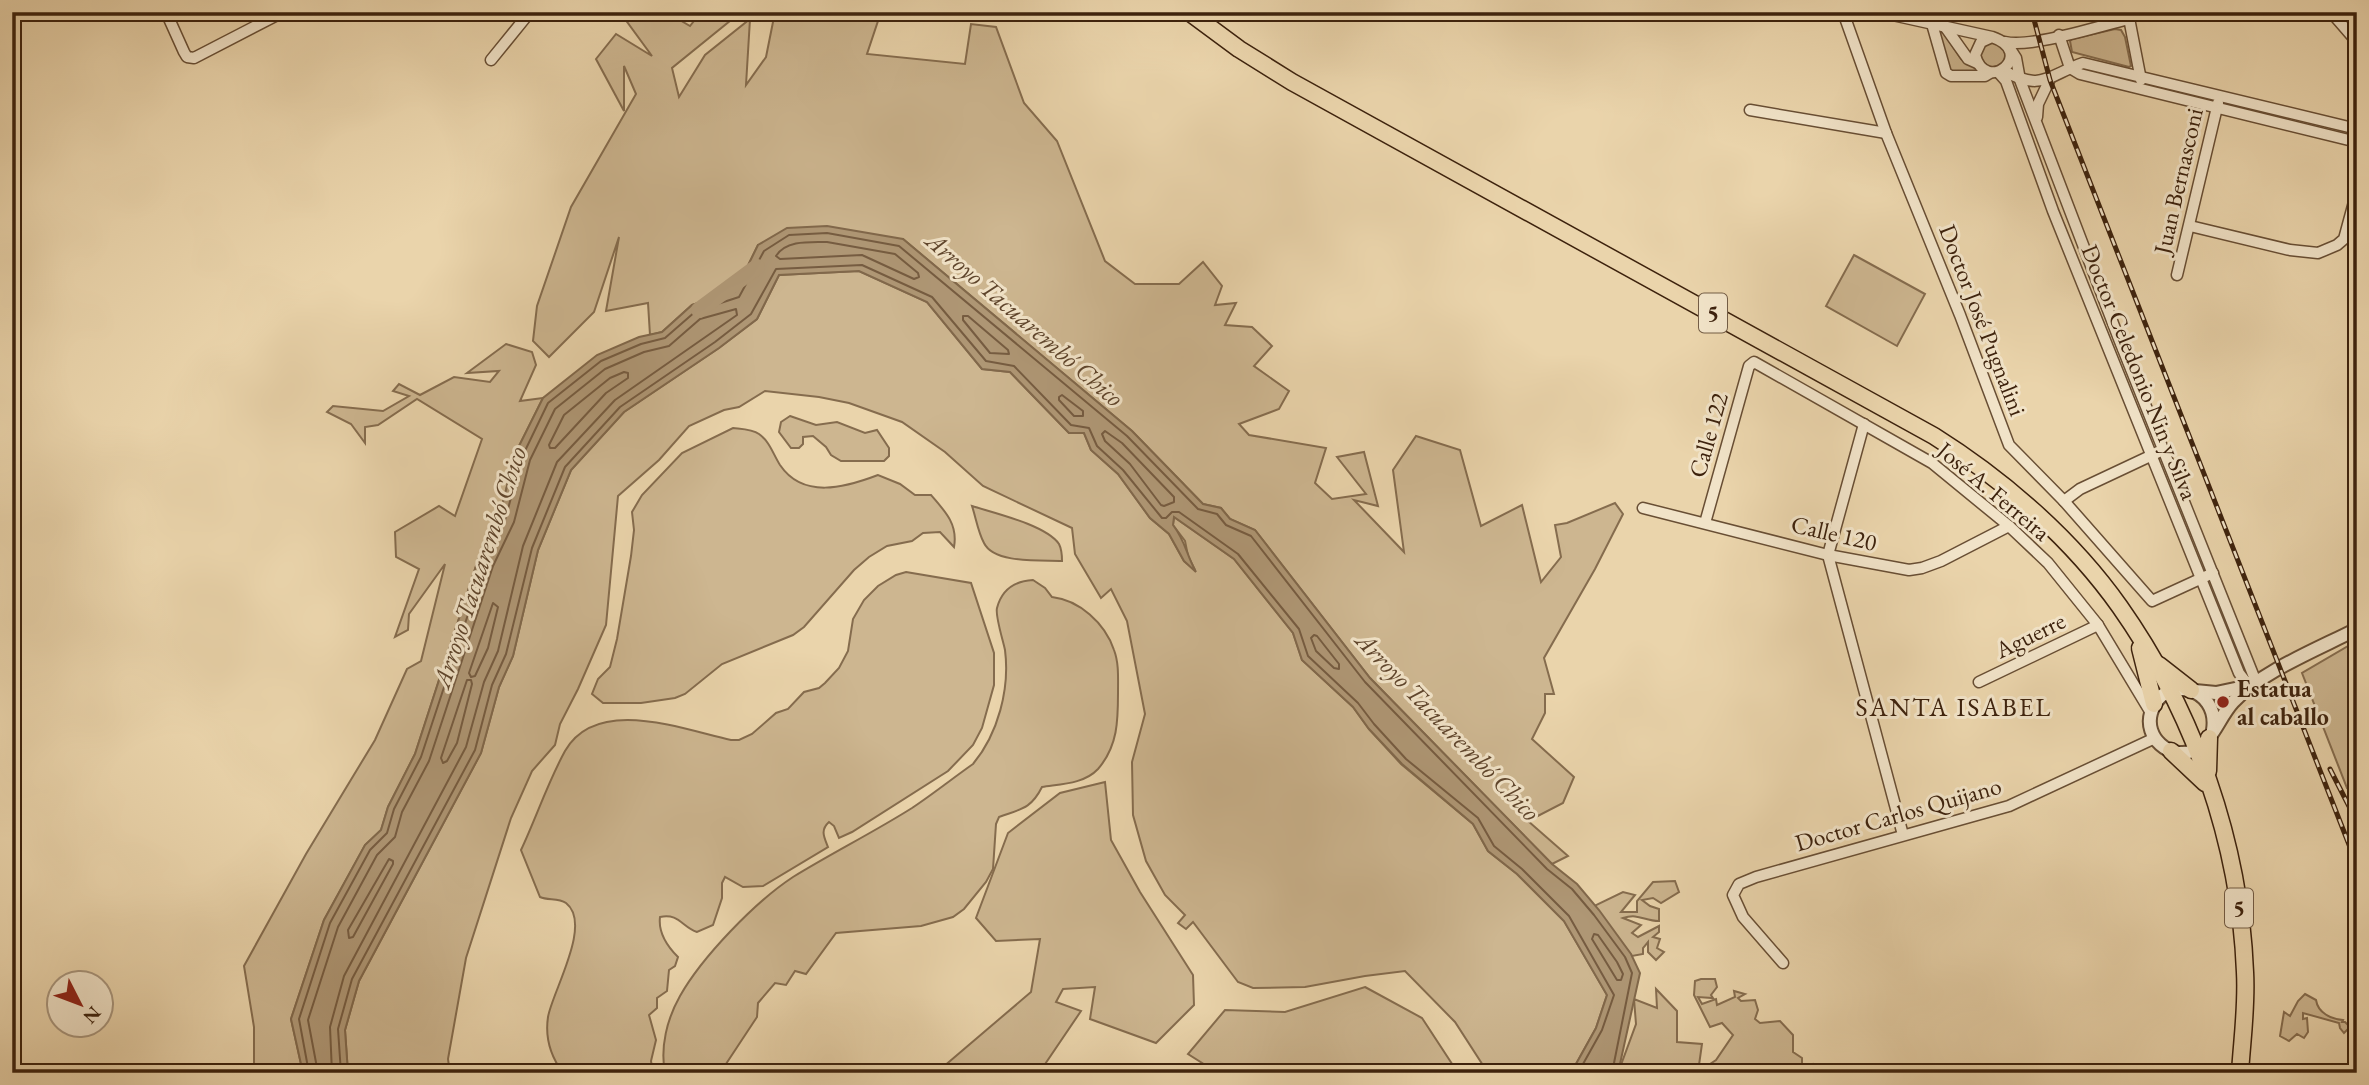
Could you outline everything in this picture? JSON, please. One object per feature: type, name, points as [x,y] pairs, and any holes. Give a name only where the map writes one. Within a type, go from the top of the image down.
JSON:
[{"type":"highway","name":"5","points":[[1189,12],[1239,49],[1292,82],[1896,414],[1961,453],[2044,522],[2099,581],[2154,661],[2170,691],[2211,790],[2225,838],[2242,931],[2245,975],[2239,1073]]},
{"type":"highway","points":[[2135,632],[2152,709]]},
{"type":"highway","points":[[2154,661],[2193,690]]},
{"type":"highway","points":[[2211,734],[2207,759],[2211,790]]},
{"type":"highway","points":[[2171,751],[2211,790]]},
{"type":"street","points":[[166,12],[187,57],[194,58],[284,12]]},
{"type":"street","points":[[491,60],[530,12]]},
{"type":"street","name":"Doctor José Pugnalini","points":[[1843,12],[1886,133],[2010,446],[2064,501],[2152,601],[2200,579]]},
{"type":"street","points":[[1879,12],[2017,45],[2128,15],[2143,89]]},
{"type":"street","points":[[2331,12],[2357,42]]},
{"type":"street","points":[[1931,24],[1946,73],[1951,76],[1985,76],[1997,72],[2008,64],[2011,57],[2007,44]]},
{"type":"street","points":[[1947,28],[1968,59],[2020,80],[2049,81]]},
{"type":"street","points":[[2059,35],[2070,68],[2080,74],[2357,142]]},
{"type":"street","points":[[1977,63],[1975,55],[1978,46],[1983,40],[1992,37]]},
{"type":"street","name":"Doctor Celedonio Nin y Silva","points":[[2007,44],[2016,58],[2020,80],[2067,206],[2213,573],[2253,684]]},
{"type":"street","points":[[2037,121],[2038,104],[2049,81],[2083,63],[2357,129]]},
{"type":"street","name":"Doctor Celedonio Nin y Silva","points":[[1997,72],[2006,81],[2011,93],[2053,211],[2239,673],[2253,684]]},
{"type":"street","name":"Juan Bernasconi","points":[[2177,275],[2220,96]]},
{"type":"street","points":[[1750,110],[1886,133]]},
{"type":"street","points":[[2190,226],[2309,254],[2337,245],[2344,239],[2357,191]]},
{"type":"street","points":[[2053,211],[2067,206]]},
{"type":"street","points":[[2106,344],[2119,339]]},
{"type":"street","name":"José A. Ferreira","points":[[1755,362],[1932,463],[2009,526],[2048,563],[2098,625],[2152,709]]},
{"type":"street","name":"Calle 122","points":[[1705,523],[1749,366],[1755,362]]},
{"type":"street","points":[[1864,424],[1828,555],[1903,835]]},
{"type":"street","points":[[2064,501],[2080,489],[2164,450]]},
{"type":"street","name":"Calle 120","points":[[1643,508],[1828,555],[1909,570],[1922,568],[2009,526]]},
{"type":"street","points":[[2200,579],[2213,573]]},
{"type":"street","name":"Aguerre","points":[[1979,682],[2098,625]]},
{"type":"street","points":[[2253,684],[2228,707],[2211,734],[2195,750],[2179,753],[2171,751],[2155,738],[2150,722],[2152,709],[2170,691],[2216,693],[2253,684],[2357,629]]},
{"type":"street","points":[[2193,690],[2202,695],[2211,707],[2214,722],[2211,734]]},
{"type":"street","name":"Doctor Carlos Quijano","points":[[1783,962],[1743,917],[1733,895],[1739,884],[2009,806],[2155,738]]},
{"type":"shaded area","points":[[627,12],[666,12],[690,26],[701,12],[741,12],[672,68],[679,97],[705,55],[750,19],[746,85],[766,57],[775,12],[881,12],[867,54],[965,64],[971,24],[996,27],[1024,103],[1057,141],[1105,261],[1135,284],[1179,284],[1203,262],[1222,286],[1215,305],[1236,303],[1225,325],[1252,327],[1272,346],[1254,366],[1289,391],[1279,409],[1239,424],[1249,435],[1326,448],[1315,483],[1332,499],[1366,494],[1337,457],[1364,452],[1378,506],[1354,500],[1404,552],[1393,470],[1416,436],[1460,450],[1481,526],[1522,505],[1541,582],[1561,557],[1555,525],[1567,523],[1615,503],[1623,514],[1544,658],[1554,694],[1545,694],[1545,713],[1532,739],[1574,777],[1563,803],[1528,821],[1568,856],[1552,864],[1370,678],[1255,530],[1230,519],[1221,508],[1203,504],[1132,431],[903,239],[758,245],[735,292],[692,305],[662,332],[650,335],[648,303],[606,311],[619,237],[594,312],[549,357],[533,341],[537,306],[571,207],[636,94],[624,66],[624,111],[596,59],[616,34],[652,56],[625,19]]},
{"type":"shaded area","points":[[2121,30],[2125,37],[2131,66],[2072,52],[2072,39]]},
{"type":"shaded area","points":[[1943,32],[1961,59],[1985,72],[1952,73],[1948,70],[1939,33]]},
{"type":"shaded area","points":[[1993,43],[2002,46],[2005,55],[2002,64],[1993,67],[1984,64],[1981,55],[1984,46]]},
{"type":"shaded area","points":[[1854,255],[1925,294],[1897,346],[1826,306]]},
{"type":"shaded area","points":[[859,271],[927,302],[982,369],[1010,372],[1069,433],[1084,433],[1091,450],[1118,474],[1150,518],[1169,534],[1184,561],[1195,570],[1185,541],[1173,525],[1174,517],[1234,559],[1293,633],[1302,660],[1353,707],[1401,764],[1473,824],[1488,851],[1517,874],[1564,921],[1607,995],[1596,1028],[1571,1073],[1488,1073],[1455,1022],[1405,971],[1305,987],[1253,988],[1238,982],[1193,922],[1186,929],[1178,923],[1185,915],[1165,895],[1146,861],[1133,815],[1132,762],[1145,714],[1127,621],[1111,589],[1101,598],[1075,554],[1072,528],[983,486],[945,452],[902,422],[849,403],[765,391],[739,407],[724,410],[689,426],[659,460],[618,496],[606,625],[560,724],[555,745],[532,771],[511,818],[466,958],[448,1059],[450,1073],[348,1073],[345,1030],[359,981],[481,753],[499,687],[513,656],[538,550],[571,470],[624,412],[757,319],[779,275]]},
{"type":"shaded area","points":[[506,344],[532,352],[536,365],[520,401],[543,398],[515,454],[499,518],[478,560],[415,754],[388,807],[381,830],[365,845],[324,920],[291,1019],[303,1073],[254,1073],[254,1027],[244,966],[306,854],[375,740],[407,669],[421,661],[445,564],[409,614],[408,630],[395,637],[419,569],[396,557],[395,532],[439,506],[455,516],[482,439],[417,399],[378,425],[365,427],[365,443],[351,424],[327,412],[333,406],[383,411],[409,396],[393,391],[399,384],[420,395],[454,377],[490,382],[499,371],[467,373]]},
{"type":"shaded area","points":[[790,416],[816,425],[837,422],[865,433],[877,430],[889,448],[889,456],[884,461],[841,461],[831,455],[813,436],[803,437],[803,444],[799,448],[791,448],[779,432],[781,422]]},
{"type":"shaded area","points":[[733,428],[750,430],[763,437],[780,465],[789,476],[800,483],[812,487],[838,487],[878,475],[900,484],[915,495],[931,495],[952,525],[954,547],[940,532],[923,533],[912,541],[887,546],[854,570],[804,627],[793,635],[722,664],[685,694],[675,698],[641,703],[603,703],[592,694],[598,679],[610,667],[617,639],[631,556],[634,530],[632,512],[642,495],[682,453]]},
{"type":"shaded area","points":[[972,506],[1019,520],[1043,531],[1059,544],[1062,561],[1019,560],[989,550],[982,539]]},
{"type":"shaded area","points":[[906,572],[971,583],[994,653],[994,685],[982,728],[973,745],[948,771],[852,832],[839,838],[834,826],[829,822],[824,831],[828,847],[763,886],[743,887],[725,877],[722,883],[722,898],[713,925],[697,932],[672,917],[660,917],[664,939],[678,957],[675,966],[669,970],[667,991],[657,998],[657,1008],[649,1015],[656,1040],[651,1061],[653,1073],[563,1073],[550,1046],[547,1024],[573,942],[573,913],[563,901],[540,897],[521,850],[565,751],[579,734],[598,724],[619,720],[666,724],[731,740],[739,740],[752,734],[776,713],[788,709],[804,692],[819,688],[825,683],[839,668],[848,651],[853,619],[864,600],[878,586]]},
{"type":"shaded area","points":[[1033,580],[1052,597],[1072,603],[1090,614],[1110,640],[1114,650],[1118,671],[1117,723],[1105,760],[1086,778],[1042,787],[1029,804],[999,817],[996,824],[993,869],[964,909],[953,917],[921,926],[836,933],[806,974],[795,971],[786,985],[775,983],[758,1003],[757,1017],[720,1073],[665,1073],[664,1043],[675,1005],[702,964],[730,931],[793,877],[912,808],[973,764],[982,752],[1000,710],[1006,680],[1005,650],[997,608],[1010,587]]},
{"type":"shaded area","points":[[2355,642],[2357,785],[2347,788],[2302,673]]},
{"type":"shaded area","points":[[1105,782],[1111,840],[1140,892],[1193,975],[1194,1005],[1156,1043],[1090,1019],[1095,987],[1063,989],[1056,1002],[1081,1011],[1039,1073],[936,1073],[1031,992],[1040,939],[996,941],[976,918],[1008,833],[1060,793]]},
{"type":"shaded area","points":[[1675,881],[1679,892],[1661,903],[1653,898],[1642,900],[1659,909],[1659,921],[1633,916],[1623,918],[1641,925],[1632,933],[1638,937],[1659,926],[1659,932],[1653,937],[1660,939],[1657,948],[1664,952],[1656,960],[1648,952],[1648,942],[1643,948],[1643,954],[1632,956],[1594,906],[1623,892],[1635,895],[1621,912],[1637,912],[1637,901],[1653,882]]},
{"type":"shaded area","points":[[1715,979],[1717,987],[1711,995],[1713,998],[1698,997],[1702,1004],[1716,999],[1717,1005],[1735,997],[1734,991],[1745,994],[1738,998],[1741,1001],[1755,1000],[1758,1010],[1755,1019],[1760,1023],[1780,1021],[1793,1035],[1793,1052],[1802,1058],[1802,1068],[1813,1064],[1823,1073],[1618,1073],[1636,1024],[1634,999],[1657,1008],[1656,989],[1677,1011],[1677,1042],[1702,1044],[1698,1072],[1716,1060],[1733,1035],[1722,1023],[1710,1027],[1694,995],[1695,981]]},
{"type":"shaded area","points":[[1365,987],[1422,1018],[1458,1073],[1218,1073],[1188,1054],[1225,1010],[1285,1012]]},
{"type":"shaded area","points":[[2305,994],[2316,1000],[2326,1015],[2343,1020],[2342,1022],[2350,1027],[2344,1033],[2339,1023],[2303,1013],[2303,1019],[2307,1018],[2308,1032],[2304,1038],[2297,1034],[2289,1041],[2280,1036],[2284,1012],[2290,1016]]},
{"type":"water","points":[[827,226],[903,239],[1132,431],[1203,504],[1221,508],[1230,519],[1255,530],[1370,678],[1552,864],[1577,884],[1631,954],[1640,973],[1618,1073],[1571,1073],[1596,1028],[1607,995],[1564,921],[1517,874],[1488,851],[1473,824],[1402,764],[1369,729],[1353,707],[1302,660],[1293,633],[1234,559],[1174,517],[1173,525],[1196,572],[1184,561],[1169,534],[1150,518],[1118,474],[1091,450],[1084,433],[1069,433],[1010,372],[982,369],[927,302],[859,271],[779,275],[757,319],[624,412],[571,470],[538,550],[513,656],[499,687],[481,753],[359,981],[345,1030],[348,1073],[303,1073],[291,1019],[324,920],[365,845],[381,830],[388,807],[415,754],[478,560],[499,518],[515,454],[543,398],[597,355],[639,337],[662,332],[692,305],[735,292],[758,245],[787,228]]},
{"type":"waterway","points":[[2352,12],[2357,18]]},
{"type":"waterway","name":"Arroyo Tacuarembó Chico","points":[[699,310],[757,267]]},
{"type":"railway","points":[[2032,12],[2050,80],[2357,865]]},
{"type":"railway","points":[[2330,769],[2354,816]]},
{"type":"place","name":"Estatua al caballo","points":[[2223,702]]},
{"type":"district","name":"SANTA ISABEL","points":[[1954,707]]}]
